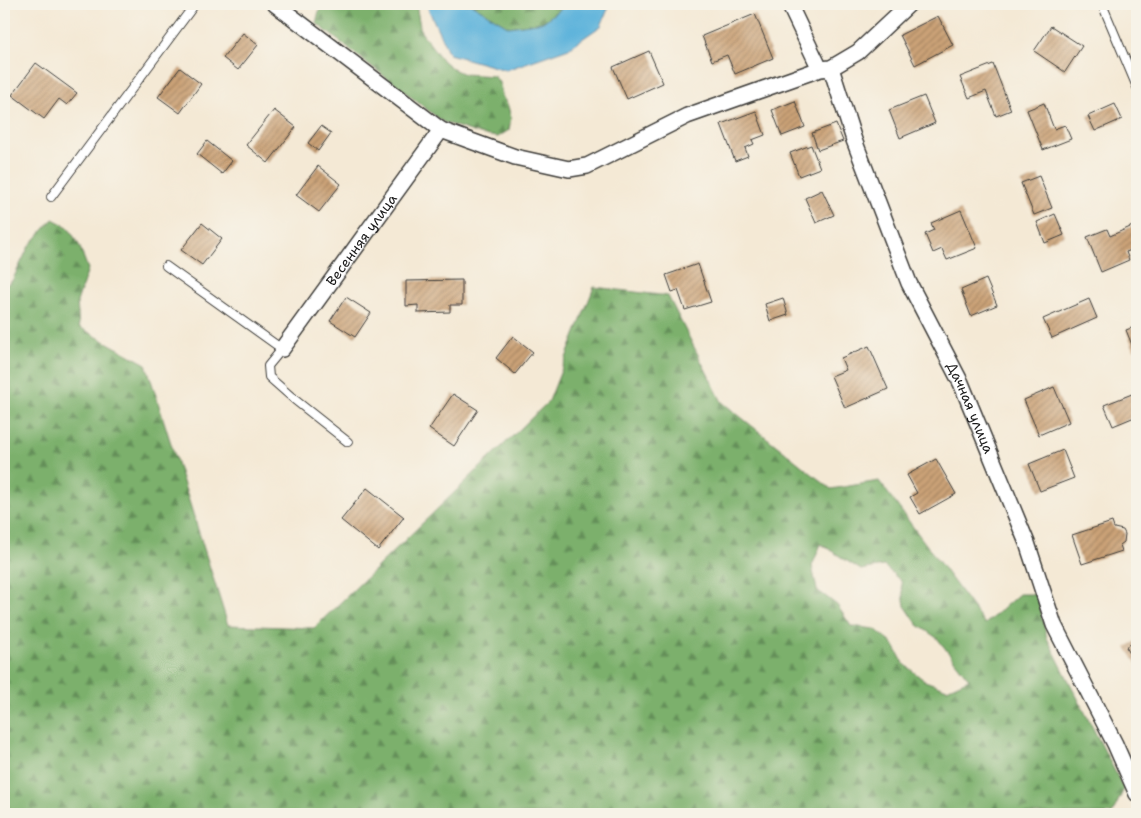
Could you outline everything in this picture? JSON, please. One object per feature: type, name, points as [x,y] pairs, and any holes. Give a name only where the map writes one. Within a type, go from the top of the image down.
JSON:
[{"type":"street","points":[[275,4],[441,130],[515,158],[570,169],[587,166],[687,116],[825,68],[858,52],[908,4]]},
{"type":"street","name":"Дачная улица","points":[[789,4],[825,68],[909,283],[960,383],[1028,543],[1054,625],[1115,744],[1137,794]]},
{"type":"street","name":"Весенняя улица","points":[[282,349],[441,130]]},
{"type":"lane","points":[[51,197],[195,4]]},
{"type":"lane","points":[[1102,4],[1137,87]]},
{"type":"lane","points":[[166,266],[282,349],[268,366],[269,376],[295,400],[348,442]]},
{"type":"green space","points":[[325,4],[416,4],[421,32],[443,61],[453,69],[464,74],[494,76],[500,84],[502,96],[508,106],[511,118],[509,130],[498,137],[483,135],[443,122],[316,23],[319,11]]},
{"type":"green space","points":[[471,4],[564,4],[543,22],[509,27]]},
{"type":"green space","points":[[53,219],[68,227],[79,245],[88,269],[77,302],[79,327],[146,364],[228,625],[314,628],[549,401],[594,287],[668,296],[722,402],[831,489],[879,481],[985,624],[1019,594],[1037,594],[1047,638],[1124,789],[1112,814],[4,814],[4,286],[12,281],[29,246]],"holes":[[[821,544],[861,570],[884,566],[901,581],[905,606],[918,625],[937,638],[969,679],[947,689],[925,681],[904,664],[893,644],[875,629],[851,626],[837,605],[817,590],[812,566]]]},
{"type":"water","points":[[426,4],[471,4],[509,27],[543,22],[563,7],[564,4],[610,4],[601,26],[569,48],[506,70],[449,54]]},
{"type":"building","points":[[755,14],[773,58],[735,74],[727,55],[712,61],[702,36]]},
{"type":"building","points":[[938,16],[953,45],[915,65],[900,35]]},
{"type":"building","points":[[1051,26],[1082,46],[1065,72],[1034,51]]},
{"type":"building","points":[[243,33],[258,45],[238,70],[223,58]]},
{"type":"building","points":[[649,51],[663,83],[627,99],[613,67]]},
{"type":"building","points":[[36,63],[77,93],[67,105],[59,99],[44,119],[12,95]]},
{"type":"building","points":[[993,64],[1011,110],[996,116],[986,91],[969,98],[960,77]]},
{"type":"building","points":[[180,68],[201,84],[180,113],[158,97]]},
{"type":"building","points":[[924,96],[935,123],[900,138],[889,110]]},
{"type":"building","points":[[795,101],[805,127],[782,136],[772,110]]},
{"type":"building","points":[[1044,103],[1054,129],[1065,125],[1071,139],[1043,150],[1027,110]]},
{"type":"building","points":[[1115,104],[1122,119],[1095,131],[1088,116]]},
{"type":"building","points":[[274,110],[296,127],[268,163],[246,145]]},
{"type":"building","points":[[756,111],[765,135],[752,140],[754,144],[745,148],[748,156],[735,161],[721,124]]},
{"type":"building","points":[[836,124],[843,141],[818,150],[812,133]]},
{"type":"building","points":[[321,126],[331,133],[318,151],[308,143]]},
{"type":"building","points":[[207,141],[232,161],[222,174],[197,154]]},
{"type":"building","points":[[811,145],[820,168],[799,176],[790,153]]},
{"type":"building","points":[[318,166],[341,184],[319,212],[296,195]]},
{"type":"building","points":[[1039,176],[1052,208],[1034,215],[1021,183]]},
{"type":"building","points":[[822,190],[834,215],[816,223],[805,198]]},
{"type":"building","points":[[961,210],[977,248],[947,260],[942,249],[933,253],[925,234],[934,230],[931,223]]},
{"type":"building","points":[[1055,214],[1064,235],[1045,243],[1037,222]]},
{"type":"building","points":[[202,223],[222,239],[202,265],[181,250]]},
{"type":"building","points":[[1137,224],[1137,248],[1126,252],[1129,260],[1101,272],[1087,237],[1107,229],[1110,236]]},
{"type":"building","points":[[698,264],[711,302],[685,310],[678,290],[672,292],[666,275]]},
{"type":"building","points":[[986,279],[997,305],[971,316],[961,290]]},
{"type":"building","points":[[462,280],[462,305],[450,305],[450,312],[418,313],[418,305],[406,306],[406,281]]},
{"type":"building","points":[[346,297],[371,313],[355,337],[330,321]]},
{"type":"building","points":[[783,298],[788,315],[770,321],[765,304]]},
{"type":"building","points":[[1089,299],[1097,318],[1052,338],[1043,319]]},
{"type":"building","points":[[1137,326],[1137,348],[1134,350],[1126,330]]},
{"type":"building","points":[[513,336],[533,352],[515,374],[496,358]]},
{"type":"building","points":[[869,346],[888,389],[845,408],[831,376],[846,370],[841,358]]},
{"type":"building","points":[[1054,387],[1069,422],[1039,435],[1024,400]]},
{"type":"building","points":[[453,394],[478,410],[454,446],[429,429]]},
{"type":"building","points":[[1132,394],[1137,406],[1137,416],[1113,426],[1104,405]]},
{"type":"building","points":[[1063,450],[1074,478],[1040,491],[1029,464]]},
{"type":"building","points":[[936,459],[956,494],[920,514],[910,497],[917,493],[907,475]]},
{"type":"building","points":[[367,488],[404,517],[378,550],[341,520]]},
{"type":"building","points":[[1112,522],[1114,528],[1123,530],[1125,534],[1124,542],[1120,545],[1122,551],[1082,564],[1072,535]]},
{"type":"building","points":[[1137,640],[1137,665],[1126,647]]}]
